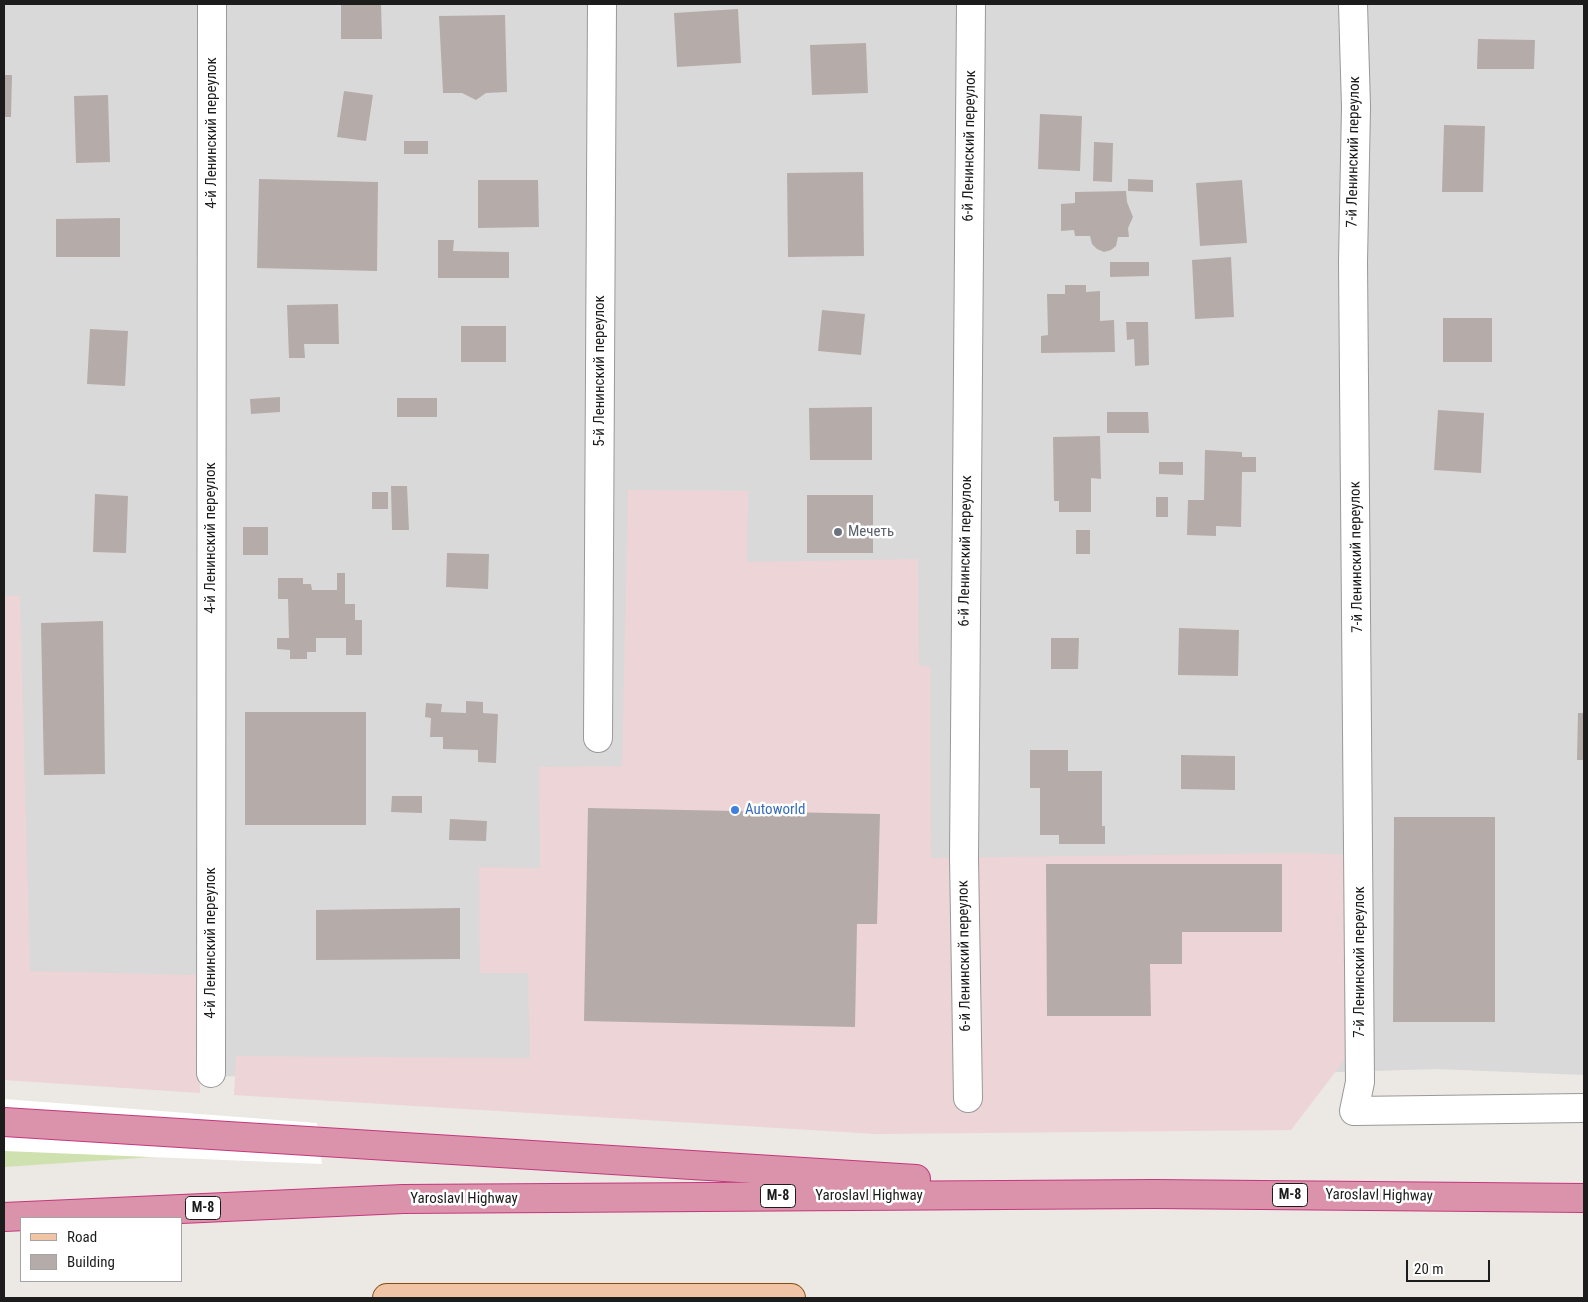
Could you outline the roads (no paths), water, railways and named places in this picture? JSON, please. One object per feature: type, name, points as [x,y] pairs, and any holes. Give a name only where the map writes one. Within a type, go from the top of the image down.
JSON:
[{"type":"highway","points":[[4,1122],[1154,1194]]},
{"type":"highway","name":"Yaroslavl Highway","points":[[4,1217],[402,1199],[1154,1194],[1584,1198]]},
{"type":"main road","points":[[387,1298],[791,1298]]},
{"type":"street","name":"4-й Ленинский переулок","points":[[211,1073],[212,4]]},
{"type":"street","name":"5-й Ленинский переулок","points":[[598,738],[602,4]]},
{"type":"street","name":"6-й Ленинский переулок","points":[[968,1098],[964,857],[971,4]]},
{"type":"street","name":"7-й Ленинский переулок","points":[[1353,4],[1356,107],[1353,262],[1360,1082],[1354,1110],[1584,1108]]},
{"type":"place","name":"Мечеть","points":[[838,532]]},
{"type":"place","name":"Autoworld","points":[[735,810]]}]
